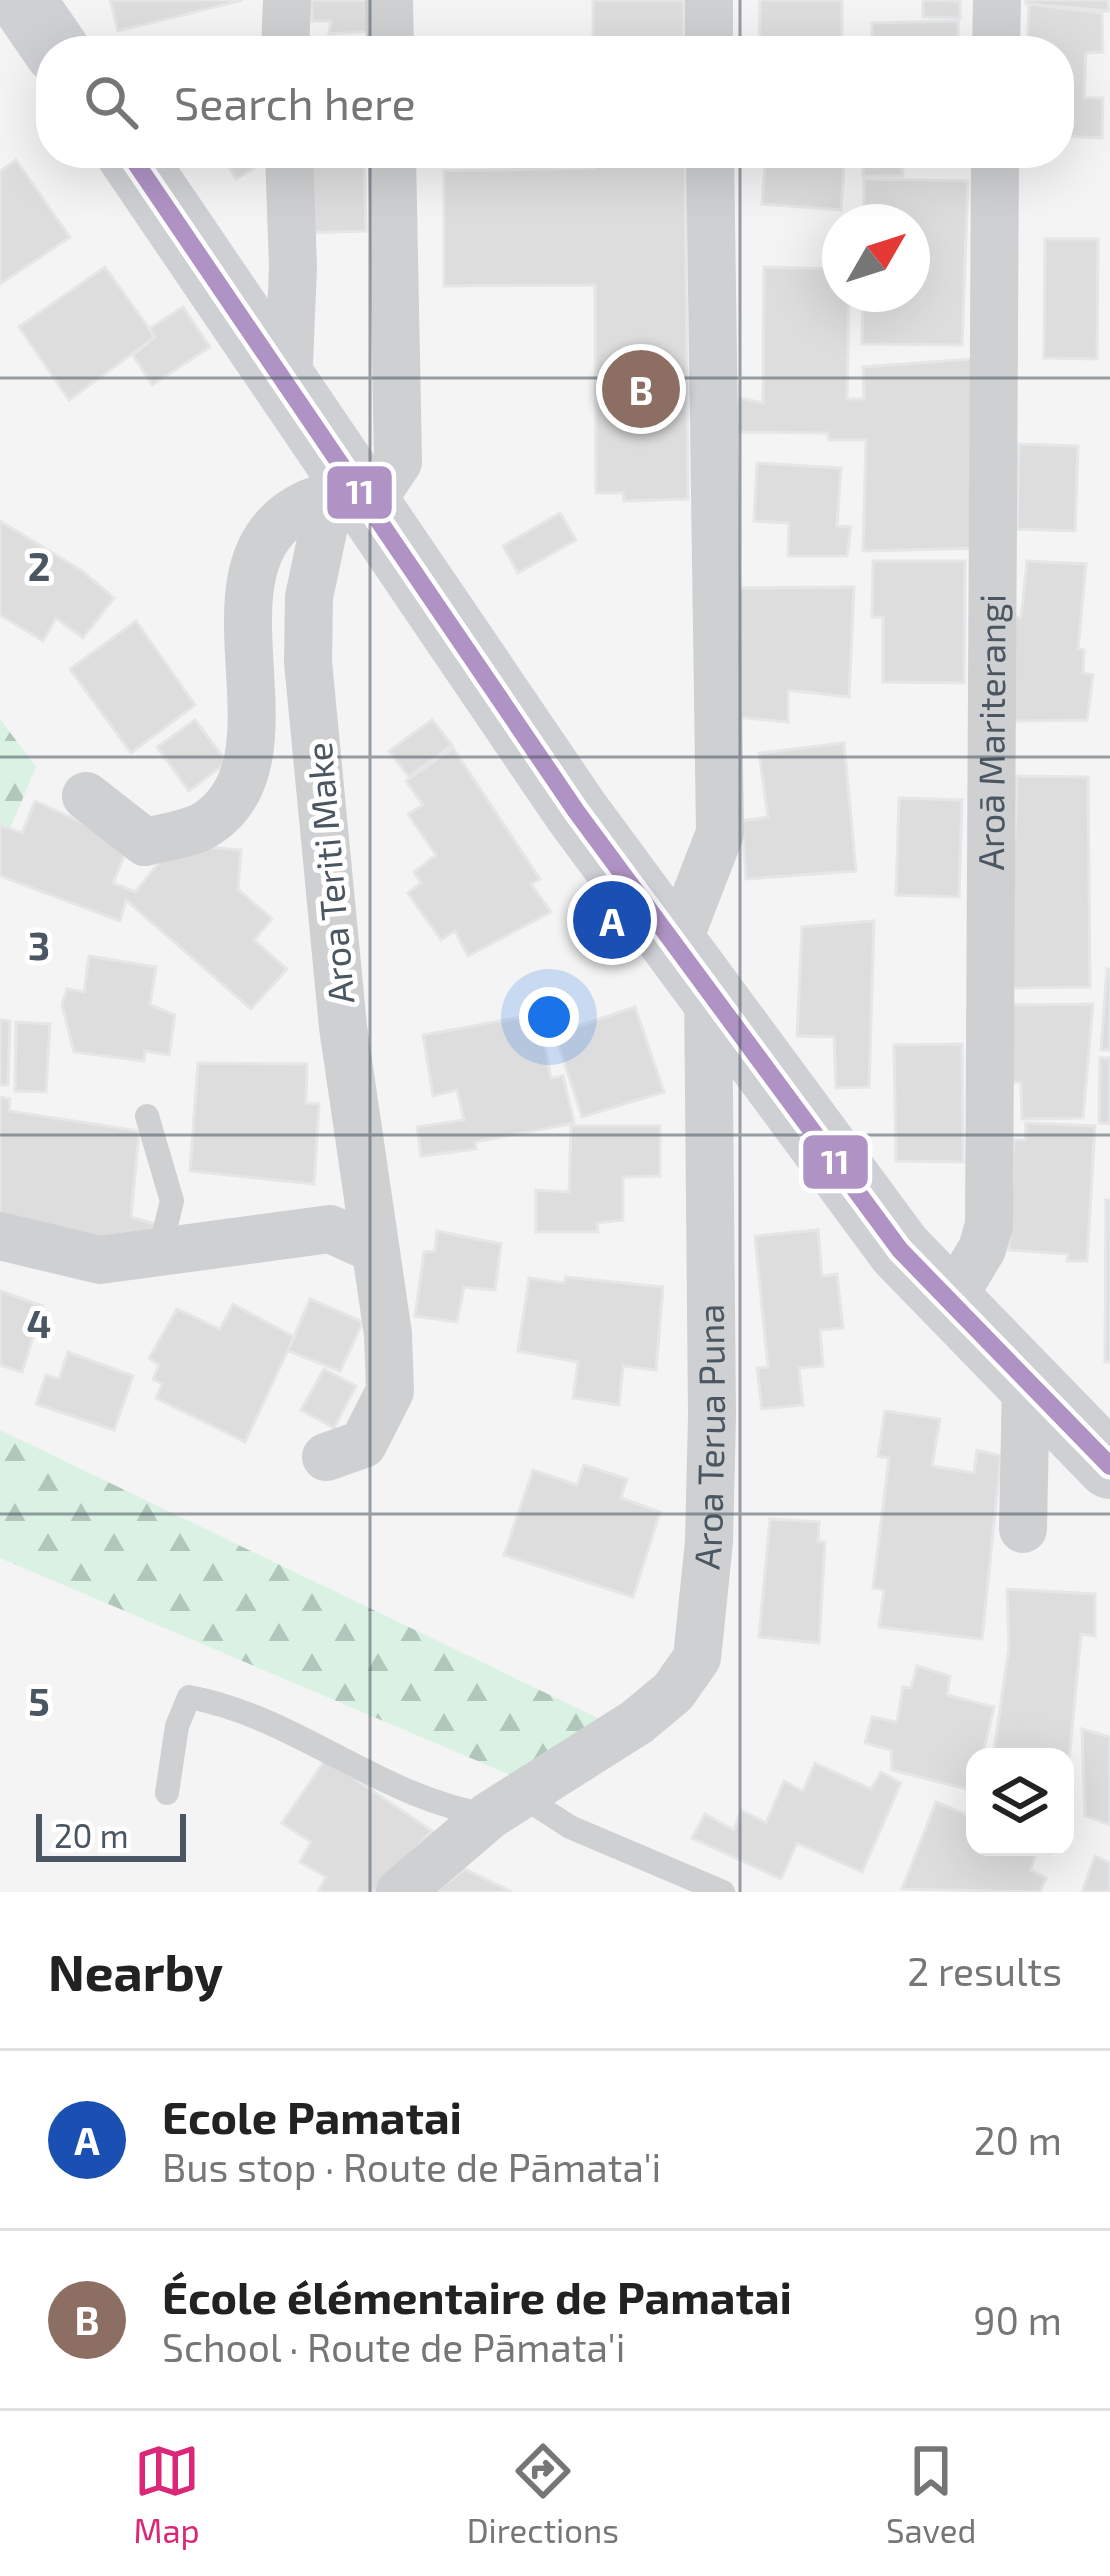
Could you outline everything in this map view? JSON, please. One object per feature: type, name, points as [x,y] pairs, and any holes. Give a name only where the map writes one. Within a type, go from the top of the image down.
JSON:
[{"type":"main road","points":[[22,0],[46,36]]},
{"type":"main road","points":[[139,168],[288,388],[352,497],[576,811],[900,1250],[1110,1466]]},
{"type":"street","points":[[286,36],[287,0]]},
{"type":"street","points":[[389,0],[390,36]]},
{"type":"street","points":[[709,0],[709,36]]},
{"type":"street","points":[[996,36],[997,0]]},
{"type":"street","points":[[288,388],[293,267],[290,168]]},
{"type":"street","points":[[352,497],[398,462],[392,168]]},
{"type":"street","points":[[693,966],[720,832],[710,168]]},
{"type":"street","name":"Aroā Mariterangi","points":[[949,1304],[982,1249],[989,1225],[994,168]]},
{"type":"street","name":"Aroa Teriti Make","points":[[86,796],[145,842],[206,825],[238,794],[254,718],[245,624],[259,549],[301,506],[352,497]]},
{"type":"street","name":"Aroa Teriti Make","points":[[326,1457],[363,1444],[390,1391],[388,1334],[343,1027],[308,662],[308,597],[352,497]]},
{"type":"street","name":"Aroa Terua Puna","points":[[400,1892],[504,1805],[637,1722],[674,1692],[697,1658],[709,1542],[712,1416],[693,966]]},
{"type":"street","points":[[0,1236],[100,1261],[330,1229],[374,1249]]},
{"type":"street","points":[[1023,1529],[1026,1383]]},
{"type":"lane","points":[[147,1116],[172,1201],[159,1253]]},
{"type":"lane","points":[[167,1793],[177,1726],[189,1696],[232,1705],[438,1807],[504,1805],[570,1827],[723,1892]]},
{"type":"green space","points":[[0,719],[36,767],[0,852]]},
{"type":"green space","points":[[0,1430],[610,1724],[520,1779],[0,1558]]},
{"type":"building","points":[[110,0],[243,0],[118,31]]},
{"type":"building","points":[[311,0],[376,0],[376,31],[329,34],[331,21],[312,21]]},
{"type":"building","points":[[593,0],[684,0],[684,36],[593,36]]},
{"type":"building","points":[[760,0],[842,0],[842,36],[759,36]]},
{"type":"building","points":[[923,0],[960,1],[960,18],[923,17]]},
{"type":"building","points":[[1026,0],[1108,0],[1108,11],[1026,4]]},
{"type":"building","points":[[1029,4],[1102,13],[1103,52],[1086,53],[1084,98],[1103,98],[1102,138],[1074,137],[1074,36],[1028,36]]},
{"type":"building","points":[[958,21],[958,36],[872,36],[872,23]]},
{"type":"building","points":[[16,160],[70,237],[0,284],[0,171]]},
{"type":"building","points":[[230,168],[255,168],[236,179]]},
{"type":"building","points":[[304,168],[364,168],[366,231],[306,233]]},
{"type":"building","points":[[685,168],[688,499],[624,501],[623,493],[596,493],[595,285],[444,286],[444,171]]},
{"type":"building","points":[[765,168],[844,168],[841,204],[822,204],[822,209],[762,204]]},
{"type":"building","points":[[863,168],[903,168],[903,176],[863,176]]},
{"type":"building","points":[[864,179],[968,181],[962,345],[862,344],[863,312],[930,312],[930,204],[864,204]]},
{"type":"building","points":[[1045,239],[1098,239],[1097,359],[1044,358]]},
{"type":"building","points":[[105,267],[155,337],[69,400],[19,327]]},
{"type":"building","points":[[764,267],[822,269],[822,312],[849,312],[847,399],[864,399],[863,367],[985,358],[984,548],[863,551],[866,440],[829,440],[828,433],[738,432],[740,398],[763,403]]},
{"type":"building","points":[[183,307],[210,347],[152,385],[133,355],[155,337],[149,329]]},
{"type":"building","points":[[1019,444],[1078,446],[1075,531],[1017,529]]},
{"type":"building","points":[[757,463],[841,468],[837,526],[851,527],[847,556],[788,556],[789,523],[754,521]]},
{"type":"building","points":[[560,513],[576,540],[518,573],[503,546]]},
{"type":"building","points":[[0,521],[82,571],[114,598],[83,638],[56,618],[43,641],[0,615]]},
{"type":"building","points":[[873,561],[965,561],[964,683],[883,682],[883,617],[872,617]]},
{"type":"building","points":[[1027,561],[1086,564],[1078,649],[1084,650],[1083,673],[1093,675],[1087,720],[1010,721],[1011,617],[1021,617]]},
{"type":"building","points":[[854,587],[849,697],[788,690],[788,722],[736,717],[734,588]]},
{"type":"building","points":[[136,621],[195,705],[131,753],[70,669]]},
{"type":"building","points":[[195,720],[227,762],[189,791],[157,747]]},
{"type":"building","points":[[432,720],[452,745],[409,777],[389,751]]},
{"type":"building","points":[[844,743],[856,871],[746,879],[742,821],[768,817],[759,753]]},
{"type":"building","points":[[453,748],[540,879],[531,884],[551,912],[468,956],[455,931],[441,940],[408,893],[421,883],[414,872],[436,855],[408,814],[423,805],[406,781]]},
{"type":"building","points":[[1017,776],[1088,777],[1090,987],[1013,988],[1010,836],[1015,836]]},
{"type":"building","points":[[899,798],[962,800],[959,897],[896,895]]},
{"type":"building","points":[[35,801],[129,844],[113,883],[135,892],[174,844],[241,850],[238,889],[272,919],[254,940],[287,969],[251,1009],[126,900],[120,921],[0,876],[0,825],[22,833]]},
{"type":"building","points":[[874,921],[869,1087],[836,1088],[834,1037],[797,1036],[802,927]]},
{"type":"building","points":[[89,956],[156,967],[150,1005],[175,1015],[169,1055],[145,1051],[144,1061],[74,1052],[62,1005],[67,989],[84,992]]},
{"type":"building","points":[[1107,969],[1110,1050],[1101,1050]]},
{"type":"building","points":[[1093,1004],[1083,1118],[1022,1119],[1021,1082],[1008,1083],[1006,1005]]},
{"type":"building","points":[[635,1007],[664,1092],[582,1117],[555,1034]]},
{"type":"building","points":[[539,1014],[551,1078],[563,1076],[574,1123],[475,1142],[476,1149],[421,1156],[417,1127],[464,1120],[457,1090],[433,1096],[423,1035]]},
{"type":"building","points":[[0,1020],[10,1021],[8,1085],[0,1085]]},
{"type":"building","points":[[16,1022],[50,1024],[46,1092],[15,1091]]},
{"type":"building","points":[[962,1044],[963,1162],[896,1161],[894,1045]]},
{"type":"building","points":[[1100,1058],[1110,1058],[1110,1124],[1099,1123]]},
{"type":"building","points":[[198,1063],[307,1064],[306,1103],[319,1104],[314,1184],[190,1171]]},
{"type":"building","points":[[0,1097],[10,1099],[9,1111],[139,1131],[131,1217],[155,1224],[160,1248],[0,1225]]},
{"type":"building","points":[[1026,1123],[1095,1126],[1087,1261],[1067,1261],[1068,1254],[1009,1250],[1014,1140],[1025,1140]]},
{"type":"building","points":[[571,1126],[660,1126],[660,1176],[623,1177],[623,1220],[597,1223],[598,1232],[536,1232],[536,1190],[569,1192]]},
{"type":"building","points":[[1106,1200],[1110,1200],[1110,1362],[1105,1362]]},
{"type":"building","points":[[818,1230],[822,1276],[837,1274],[843,1328],[820,1330],[823,1366],[799,1368],[803,1405],[762,1409],[757,1368],[768,1367],[755,1236]]},
{"type":"building","points":[[437,1231],[501,1244],[495,1290],[464,1287],[457,1322],[415,1316],[424,1252],[435,1251]]},
{"type":"building","points":[[566,1277],[663,1287],[656,1370],[623,1366],[619,1405],[573,1398],[578,1362],[518,1351],[529,1278],[564,1283]]},
{"type":"building","points":[[0,1291],[43,1306],[22,1372],[0,1365]]},
{"type":"building","points":[[310,1299],[363,1322],[340,1371],[288,1351]]},
{"type":"building","points":[[233,1304],[294,1337],[245,1442],[156,1398],[162,1384],[153,1379],[159,1365],[149,1358],[177,1309],[220,1329]]},
{"type":"building","points":[[68,1352],[133,1376],[114,1430],[36,1404],[46,1375],[59,1379]]},
{"type":"building","points":[[324,1369],[356,1386],[334,1428],[301,1410]]},
{"type":"building","points":[[885,1411],[940,1419],[932,1466],[974,1473],[977,1450],[1001,1456],[982,1639],[879,1627],[884,1590],[873,1588],[889,1458],[878,1456]]},
{"type":"building","points":[[584,1465],[627,1479],[621,1498],[660,1512],[633,1597],[504,1555],[533,1470],[577,1485]]},
{"type":"building","points":[[770,1519],[819,1522],[818,1542],[825,1542],[819,1643],[759,1637]]},
{"type":"building","points":[[1007,1589],[1095,1594],[1095,1636],[1081,1634],[1070,1748],[994,1748],[1009,1648]]},
{"type":"building","points":[[917,1666],[950,1676],[947,1695],[994,1707],[984,1748],[966,1748],[966,1789],[892,1770],[891,1750],[865,1743],[872,1717],[897,1722],[903,1687],[911,1688]]},
{"type":"building","points":[[1082,1729],[1110,1737],[1110,1825],[1085,1816]]},
{"type":"building","points":[[326,1759],[432,1831],[375,1892],[318,1892],[326,1877],[300,1862],[311,1842],[282,1823]]},
{"type":"building","points":[[815,1763],[871,1789],[881,1772],[901,1783],[862,1872],[797,1843],[781,1879],[692,1838],[705,1814],[734,1830],[741,1810],[766,1823],[784,1781],[803,1791]]},
{"type":"building","points":[[936,1802],[966,1814],[966,1856],[1035,1856],[1030,1870],[1046,1878],[1040,1892],[902,1889]]},
{"type":"building","points":[[1095,1856],[1110,1863],[1110,1892],[1082,1892]]},
{"type":"building","points":[[465,1869],[512,1892],[435,1892]]},
{"type":"transit line","name":"11","points":[[139,168],[576,811],[900,1250],[1110,1466]]},
{"type":"place","name":"École élémentaire de Pamatai","points":[[641,389]]},
{"type":"place","name":"Ecole Pamatai","points":[[612,920]]}]
